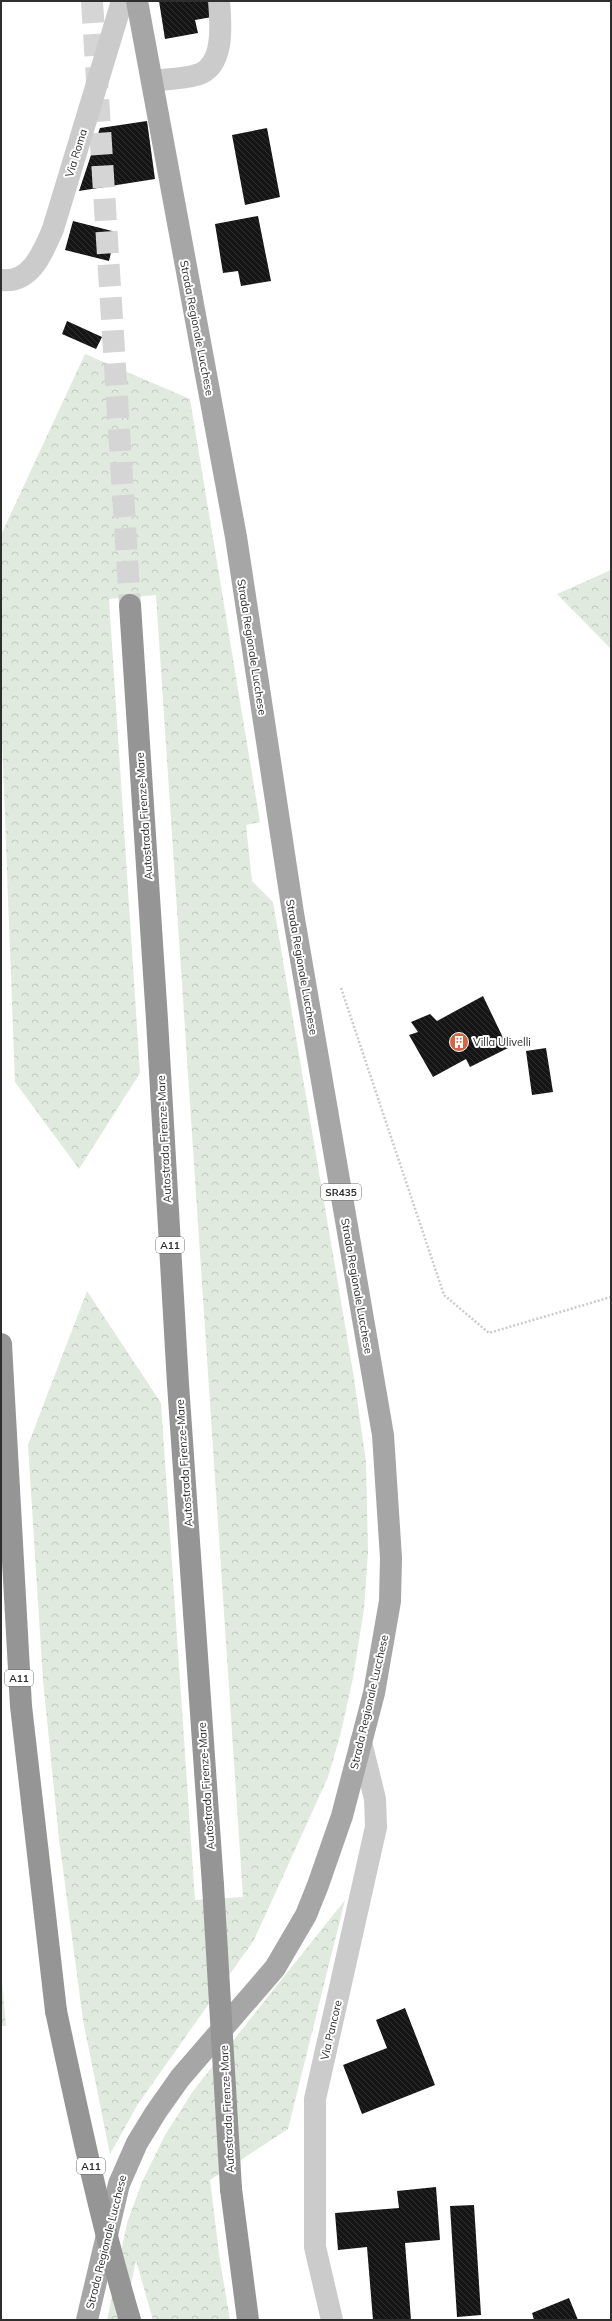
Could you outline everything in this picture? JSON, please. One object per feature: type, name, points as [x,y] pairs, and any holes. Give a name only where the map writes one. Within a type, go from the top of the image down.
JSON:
[{"type":"highway","name":"Autostrada Firenze-Mare","points":[[130,605],[179,1391],[213,1886],[231,2189],[248,2320]]},
{"type":"highway","name":"A11","points":[[1,1344],[21,1706],[56,2011],[79,2118],[117,2276],[130,2320]]},
{"type":"main road","name":"Strada Regionale Lucchese","points":[[87,2320],[119,2184],[126,2165],[156,2112],[176,2084],[263,1982],[294,1938],[306,1915],[321,1878],[342,1816],[384,1643],[390,1601],[391,1558],[383,1435],[293,913],[236,537],[137,1]]},
{"type":"street","name":"Via Roma","points":[[1,280],[18,279],[26,275],[39,257],[53,229],[122,1]]},
{"type":"street","points":[[152,81],[196,75],[205,72],[211,66],[215,59],[220,37],[219,1]]},
{"type":"street","name":"Via Pancore","points":[[332,2320],[315,2247],[315,2099],[376,1827],[375,1799],[361,1742]]},
{"type":"path","points":[[341,988],[444,1295],[489,1333],[611,1297]]},
{"type":"green space","points":[[85,354],[190,399],[260,822],[246,825],[252,881],[273,902],[354,1378],[366,1462],[368,1552],[364,1609],[353,1678],[340,1736],[328,1777],[254,1940],[138,2104],[110,2154],[83,2020],[59,1839],[43,1680],[28,1445],[87,1291],[161,1403],[195,1900],[243,1897],[156,595],[109,599],[140,1073],[79,1169],[15,1082],[1,712],[1,535]]},
{"type":"green space","points":[[611,570],[611,649],[557,594]]},
{"type":"green space","points":[[345,1900],[288,2129],[210,2180],[220,2261],[230,2320],[153,2320],[136,2260],[124,2320],[107,2320],[127,2223],[142,2182],[165,2135],[193,2091]]},
{"type":"green space","points":[[1,1972],[6,2026],[1,2026]]},
{"type":"building","points":[[159,1],[209,1],[212,17],[195,20],[198,33],[165,39]]},
{"type":"building","points":[[147,121],[155,179],[79,191],[100,128]]},
{"type":"building","points":[[267,128],[280,197],[245,205],[232,135]]},
{"type":"building","points":[[258,216],[271,281],[241,286],[238,271],[223,273],[215,224]]},
{"type":"building","points":[[73,221],[116,232],[109,261],[65,250]]},
{"type":"building","points":[[67,321],[102,337],[96,349],[62,334]]},
{"type":"building","name":"Villa Ulivelli","points":[[483,996],[508,1048],[470,1067],[466,1059],[433,1077],[409,1035],[418,1032],[411,1022],[430,1014],[437,1021]]},
{"type":"building","points":[[546,1048],[553,1092],[532,1095],[526,1051]]},
{"type":"building","points":[[405,2008],[435,2085],[362,2114],[343,2065],[387,2048],[376,2020]]},
{"type":"building","points":[[436,2187],[440,2240],[405,2243],[411,2320],[373,2320],[367,2247],[338,2250],[335,2213],[399,2208],[397,2191]]},
{"type":"building","points":[[474,2205],[481,2315],[457,2317],[450,2206]]},
{"type":"building","points":[[569,2298],[578,2320],[534,2320],[532,2313]]},
{"type":"tunnel","points":[[92,1],[130,605]]},
{"type":"place","name":"Villa Ulivelli","points":[[459,1042]]}]
